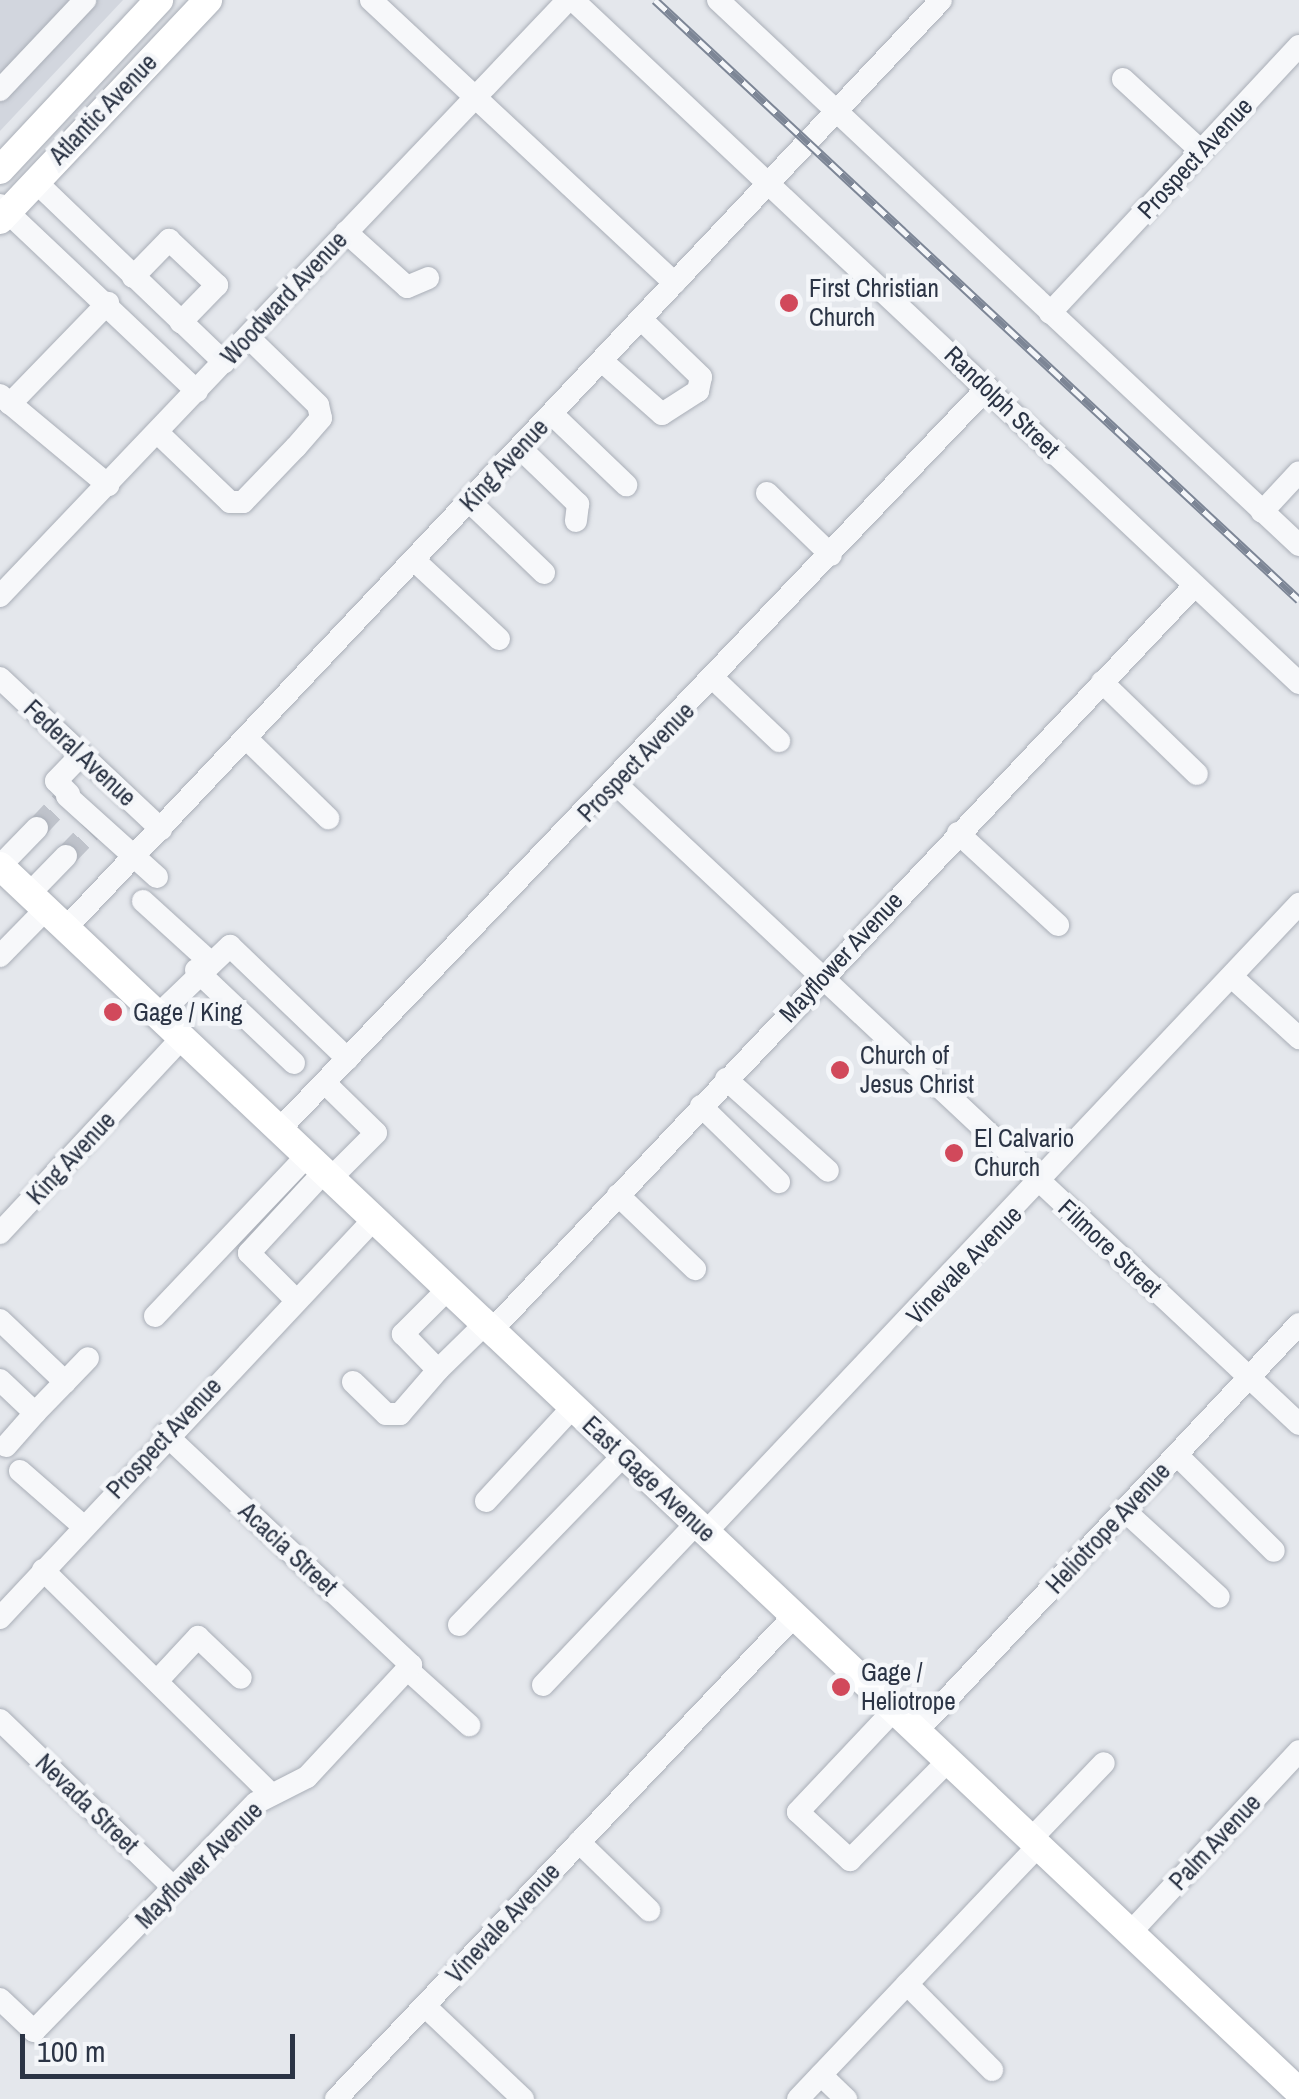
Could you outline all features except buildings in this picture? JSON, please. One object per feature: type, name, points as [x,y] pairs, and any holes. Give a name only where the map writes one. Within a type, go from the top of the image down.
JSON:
[{"type":"main road","name":"Atlantic Avenue","points":[[0,170],[159,0]]},
{"type":"main road","name":"Atlantic Avenue","points":[[3,212],[208,0]]},
{"type":"main road","name":"East Gage Avenue","points":[[0,866],[1299,2092]]},
{"type":"street","points":[[0,90],[85,0]]},
{"type":"street","points":[[371,0],[472,99],[675,283]]},
{"type":"street","name":"Woodward Avenue","points":[[0,596],[570,0]]},
{"type":"street","name":"Randolph Street","points":[[570,0],[1299,683]]},
{"type":"street","points":[[718,0],[1299,545]]},
{"type":"street","name":"King Avenue","points":[[47,910],[135,856],[942,0]]},
{"type":"street","name":"Prospect Avenue","points":[[1050,313],[1299,46]]},
{"type":"street","points":[[1123,79],[1201,151]]},
{"type":"street","points":[[34,181],[224,362]]},
{"type":"street","points":[[3,212],[108,303],[197,390]]},
{"type":"street","points":[[346,232],[407,287],[428,278]]},
{"type":"street","points":[[133,278],[169,240],[217,285],[181,322]]},
{"type":"street","points":[[108,303],[5,399],[108,485]]},
{"type":"street","points":[[602,361],[662,414],[698,391],[700,377],[641,319]]},
{"type":"street","points":[[157,432],[230,502],[243,502],[296,447],[321,418],[318,405],[248,336]]},
{"type":"street","name":"Prospect Avenue","points":[[279,1130],[616,784],[987,388]]},
{"type":"street","points":[[552,414],[626,485]]},
{"type":"street","points":[[520,448],[578,504],[576,521]]},
{"type":"street","points":[[1262,512],[1299,472]]},
{"type":"street","points":[[766,492],[831,555]]},
{"type":"street","points":[[469,502],[544,573]]},
{"type":"street","points":[[414,560],[499,639]]},
{"type":"street","name":"Mayflower Avenue","points":[[353,1382],[386,1414],[400,1414],[438,1370],[488,1327],[618,1195],[1194,586]]},
{"type":"street","name":"Federal Avenue","points":[[0,678],[161,829]]},
{"type":"street","points":[[714,680],[779,741]]},
{"type":"street","points":[[1102,682],[1197,774]]},
{"type":"street","points":[[246,738],[328,818]]},
{"type":"street","points":[[82,754],[56,782],[157,877]]},
{"type":"street","name":"Filmore Street","points":[[616,784],[1299,1424]]},
{"type":"street","points":[[0,866],[37,828]]},
{"type":"street","points":[[958,833],[1058,925]]},
{"type":"street","points":[[0,956],[47,910],[66,856]]},
{"type":"street","points":[[143,901],[294,1063]]},
{"type":"street","name":"Vinevale Avenue","points":[[543,1685],[1042,1184],[1299,904]]},
{"type":"street","points":[[158,1015],[203,966],[230,946],[348,1059]]},
{"type":"street","points":[[1232,977],[1299,1038]]},
{"type":"street","name":"King Avenue","points":[[0,1234],[182,1038]]},
{"type":"street","points":[[726,1078],[828,1171]]},
{"type":"street","points":[[156,1316],[320,1169],[376,1133],[325,1082]]},
{"type":"street","points":[[700,1106],[779,1182]]},
{"type":"street","points":[[295,1300],[249,1254],[320,1169]]},
{"type":"street","points":[[618,1195],[695,1269]]},
{"type":"street","name":"Prospect Avenue","points":[[0,1618],[166,1434],[374,1218]]},
{"type":"street","points":[[438,1370],[403,1334],[448,1289]]},
{"type":"street","points":[[0,1320],[66,1382]]},
{"type":"street","name":"Heliotrope Avenue","points":[[916,1732],[1299,1324]]},
{"type":"street","points":[[6,1446],[88,1358]]},
{"type":"street","points":[[0,1380],[35,1413]]},
{"type":"street","points":[[486,1501],[573,1407]]},
{"type":"street","name":"Acacia Street","points":[[166,1434],[470,1725]]},
{"type":"street","points":[[459,1625],[624,1455]]},
{"type":"street","points":[[1177,1455],[1274,1551]]},
{"type":"street","points":[[20,1471],[83,1526]]},
{"type":"street","points":[[1125,1511],[1219,1597]]},
{"type":"street","points":[[43,1570],[271,1794]]},
{"type":"street","name":"Vinevale Avenue","points":[[336,2099],[794,1616]]},
{"type":"street","points":[[158,1680],[198,1637],[241,1678]]},
{"type":"street","name":"Mayflower Avenue","points":[[0,1999],[34,2031],[271,1794],[307,1777],[409,1667]]},
{"type":"street","points":[[894,1710],[798,1812],[850,1860],[948,1761]]},
{"type":"street","name":"Nevada Street","points":[[0,1720],[174,1888]]},
{"type":"street","name":"Palm Avenue","points":[[1130,1933],[1299,1751]]},
{"type":"street","points":[[798,2099],[907,1984],[1104,1763]]},
{"type":"street","points":[[580,1842],[650,1910]]},
{"type":"street","points":[[907,1984],[992,2070]]},
{"type":"street","points":[[424,2006],[522,2099]]},
{"type":"street","points":[[821,2076],[846,2099]]},
{"type":"shaded area","points":[[0,0],[123,0],[0,131]]},
{"type":"tunnel","points":[[37,828],[67,796]]},
{"type":"tunnel","points":[[66,856],[97,824]]},
{"type":"railway","points":[[655,0],[1299,600]]},
{"type":"place","name":"First Christian Church","points":[[789,303]]},
{"type":"place","name":"Gage / King","points":[[113,1012]]},
{"type":"place","name":"Church of Jesus Christ","points":[[840,1070]]},
{"type":"place","name":"El Calvario Church","points":[[954,1153]]},
{"type":"place","name":"Gage / Heliotrope","points":[[841,1687]]}]
